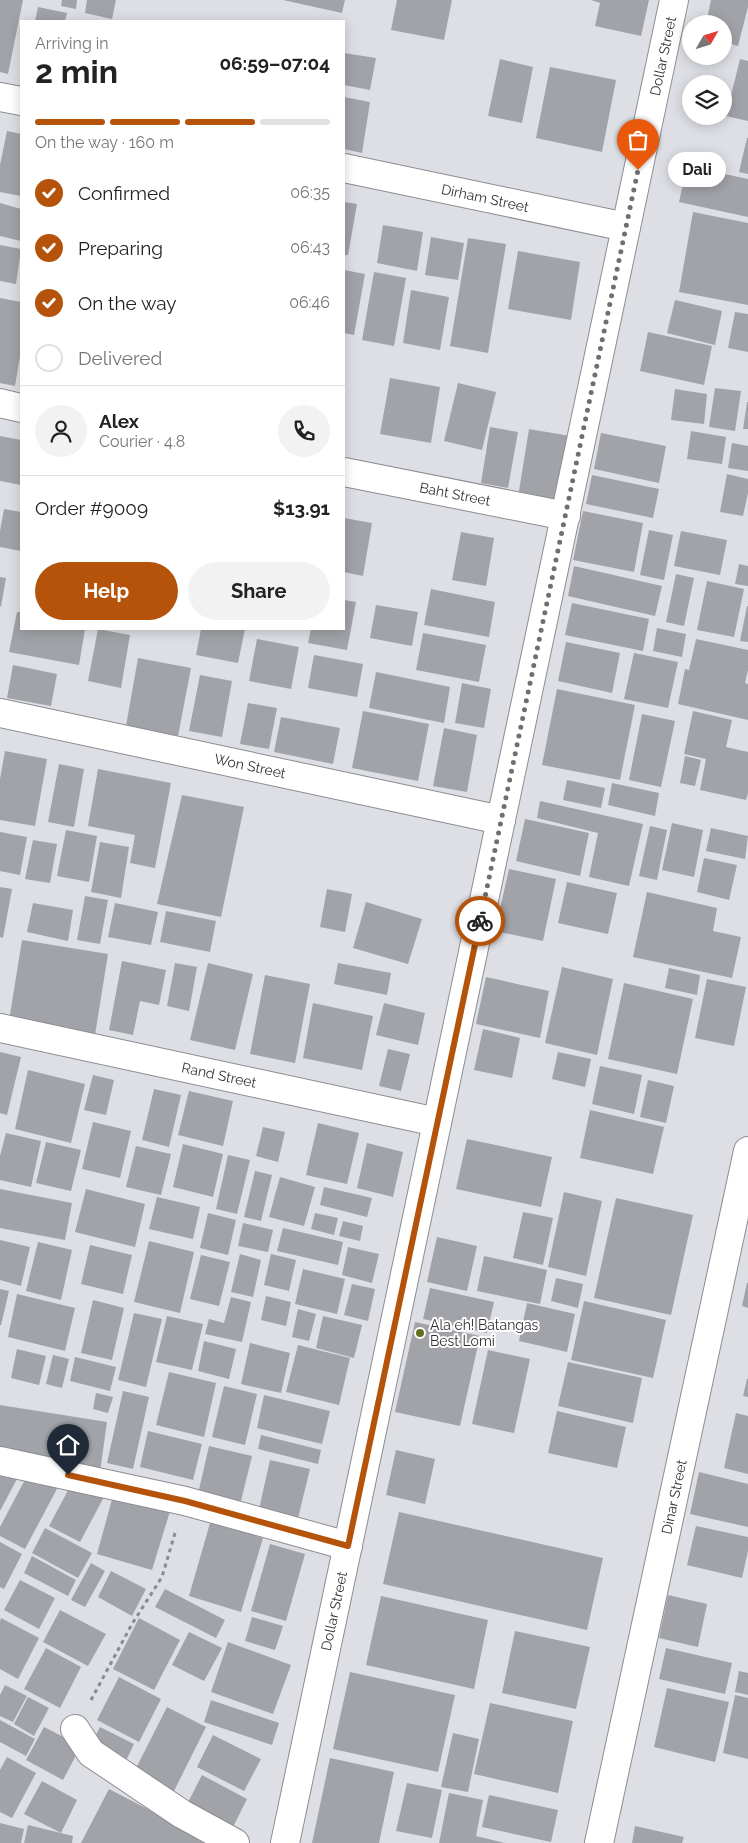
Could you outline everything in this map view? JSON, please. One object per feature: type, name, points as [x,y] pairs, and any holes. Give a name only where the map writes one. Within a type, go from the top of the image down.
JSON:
[{"type":"street","name":"Dollar Street","points":[[285,1843],[674,0]]},
{"type":"street","points":[[0,97],[20,101]]},
{"type":"street","name":"Dirham Street","points":[[345,168],[626,227]]},
{"type":"street","points":[[0,403],[20,408]]},
{"type":"street","name":"Baht Street","points":[[345,472],[566,516]]},
{"type":"street","name":"Won Street","points":[[0,713],[501,820]]},
{"type":"street","name":"Rand Street","points":[[0,1028],[437,1122]]},
{"type":"street","name":"Dinar Street","points":[[600,1843],[748,1151]]},
{"type":"street","points":[[0,1461],[185,1501],[348,1546]]},
{"type":"street","points":[[75,1729],[91,1753],[182,1814],[235,1843]]},
{"type":"path","points":[[75,1729],[132,1624],[162,1577],[185,1501]]},
{"type":"building","points":[[0,0],[23,0],[8,74],[0,72]]},
{"type":"building","points":[[62,0],[77,0],[76,9],[61,6]]},
{"type":"building","points":[[87,0],[116,0],[112,19],[85,13]]},
{"type":"building","points":[[283,0],[345,0],[342,13]]},
{"type":"building","points":[[397,0],[452,0],[444,40],[391,30]]},
{"type":"building","points":[[591,0],[649,0],[641,36],[595,26],[600,3]]},
{"type":"building","points":[[711,0],[748,0],[738,46],[732,44],[732,15],[708,15]]},
{"type":"building","points":[[38,7],[67,13],[65,20],[35,20]]},
{"type":"building","points":[[345,53],[376,58],[370,90],[345,85]]},
{"type":"building","points":[[500,59],[533,67],[522,123],[488,116]]},
{"type":"building","points":[[740,59],[748,61],[748,121],[732,117],[732,92]]},
{"type":"building","points":[[550,67],[616,80],[602,152],[536,138]]},
{"type":"building","points":[[345,97],[370,102],[362,153],[345,149]]},
{"type":"building","points":[[7,131],[20,134],[20,196],[0,192],[0,165]]},
{"type":"building","points":[[748,138],[748,174],[739,172]]},
{"type":"building","points":[[687,166],[748,179],[748,217],[679,202]]},
{"type":"building","points":[[345,202],[357,204],[348,255],[345,255]]},
{"type":"building","points":[[0,203],[20,209],[20,241],[0,236]]},
{"type":"building","points":[[693,212],[748,223],[748,305],[679,292]]},
{"type":"building","points":[[383,225],[423,232],[417,271],[377,263]]},
{"type":"building","points":[[431,237],[464,243],[458,280],[425,275]]},
{"type":"building","points":[[468,238],[506,244],[488,353],[450,346]]},
{"type":"building","points":[[0,245],[20,249],[16,284],[0,281]]},
{"type":"building","points":[[518,251],[580,262],[571,320],[508,309]]},
{"type":"building","points":[[345,270],[365,274],[354,335],[345,333]]},
{"type":"building","points":[[374,272],[406,278],[394,346],[362,340]]},
{"type":"building","points":[[411,290],[449,297],[440,350],[403,343]]},
{"type":"building","points":[[0,298],[20,302],[20,356],[15,386],[0,383]]},
{"type":"building","points":[[675,300],[722,311],[715,345],[667,333]]},
{"type":"building","points":[[735,312],[748,314],[748,352],[728,348]]},
{"type":"building","points":[[648,332],[712,346],[704,385],[640,371]]},
{"type":"building","points":[[390,378],[440,387],[431,443],[380,434]]},
{"type":"building","points":[[458,383],[496,392],[482,450],[444,441]]},
{"type":"building","points":[[715,388],[741,391],[735,431],[709,427]]},
{"type":"building","points":[[675,389],[707,394],[704,424],[671,420]]},
{"type":"building","points":[[747,402],[748,429],[743,429]]},
{"type":"building","points":[[490,427],[518,432],[508,488],[481,483]]},
{"type":"building","points":[[529,429],[576,437],[564,505],[518,497]]},
{"type":"building","points":[[691,431],[726,437],[722,464],[687,459]]},
{"type":"building","points":[[601,433],[666,446],[659,483],[594,469]]},
{"type":"building","points":[[0,436],[20,440],[20,485],[0,481]]},
{"type":"building","points":[[732,443],[748,446],[748,471],[728,468]]},
{"type":"building","points":[[727,474],[748,479],[748,493],[743,516],[720,512]]},
{"type":"building","points":[[592,475],[659,489],[653,518],[586,504]]},
{"type":"building","points":[[4,509],[20,512],[20,551],[0,547],[0,531]]},
{"type":"building","points":[[583,511],[643,523],[634,572],[573,560]]},
{"type":"building","points":[[345,518],[372,523],[363,576],[345,572]]},
{"type":"building","points":[[649,530],[673,535],[664,580],[640,575]]},
{"type":"building","points":[[681,531],[727,540],[720,575],[674,566]]},
{"type":"building","points":[[461,532],[494,538],[486,586],[452,580]]},
{"type":"building","points":[[739,564],[748,566],[748,586],[735,584]]},
{"type":"building","points":[[574,566],[662,586],[655,616],[568,596]]},
{"type":"building","points":[[676,574],[694,578],[684,626],[666,622]]},
{"type":"building","points":[[0,577],[6,578],[1,607],[0,606]]},
{"type":"building","points":[[707,581],[744,589],[734,637],[697,630]]},
{"type":"building","points":[[431,589],[495,602],[489,637],[424,625]]},
{"type":"building","points":[[345,600],[356,602],[347,650],[308,643],[311,630],[345,630]]},
{"type":"building","points":[[572,603],[649,619],[643,651],[565,635]]},
{"type":"building","points":[[376,605],[418,612],[412,646],[370,638]]},
{"type":"building","points":[[748,606],[748,642],[740,641]]},
{"type":"building","points":[[17,612],[20,612],[20,630],[85,630],[79,665],[9,652]]},
{"type":"building","points":[[657,628],[686,634],[682,657],[653,651]]},
{"type":"building","points":[[98,630],[130,635],[121,688],[88,681]]},
{"type":"building","points":[[201,630],[245,630],[238,663],[196,655]]},
{"type":"building","points":[[423,633],[486,645],[479,682],[416,670]]},
{"type":"building","points":[[257,639],[299,647],[291,689],[249,681]]},
{"type":"building","points":[[696,639],[748,650],[748,670],[745,683],[748,684],[748,720],[678,704],[685,669],[689,670]]},
{"type":"building","points":[[566,642],[620,653],[612,693],[558,681]]},
{"type":"building","points":[[634,653],[678,662],[668,708],[624,699]]},
{"type":"building","points":[[314,655],[363,664],[357,697],[308,688]]},
{"type":"building","points":[[138,658],[191,668],[178,736],[126,726]]},
{"type":"building","points":[[13,665],[57,674],[51,706],[7,698]]},
{"type":"building","points":[[376,672],[450,687],[444,723],[369,708]]},
{"type":"building","points":[[200,675],[232,681],[222,737],[189,731]]},
{"type":"building","points":[[462,683],[491,689],[484,728],[455,723]]},
{"type":"building","points":[[557,689],[635,705],[620,780],[542,765]]},
{"type":"building","points":[[248,703],[277,708],[269,749],[240,744]]},
{"type":"building","points":[[363,711],[429,724],[418,781],[352,768]]},
{"type":"building","points":[[693,711],[732,720],[726,747],[748,752],[748,793],[746,800],[700,790],[706,759],[684,754]]},
{"type":"building","points":[[642,714],[675,721],[661,787],[629,780]]},
{"type":"building","points":[[281,717],[340,728],[333,764],[274,752]]},
{"type":"building","points":[[444,728],[477,735],[467,792],[433,786]]},
{"type":"building","points":[[5,751],[47,759],[35,826],[0,820],[0,779]]},
{"type":"building","points":[[685,756],[701,760],[695,786],[680,783]]},
{"type":"building","points":[[59,764],[84,769],[74,827],[48,822]]},
{"type":"building","points":[[98,769],[171,783],[155,868],[130,863],[135,835],[88,826]]},
{"type":"building","points":[[567,780],[605,788],[601,808],[563,800]]},
{"type":"building","points":[[612,783],[659,793],[655,816],[608,805]]},
{"type":"building","points":[[182,795],[244,807],[221,917],[157,904]]},
{"type":"building","points":[[540,801],[643,824],[629,886],[589,877],[598,833],[537,818]]},
{"type":"building","points":[[525,819],[589,833],[580,876],[516,861]]},
{"type":"building","points":[[672,823],[703,830],[694,877],[662,870]]},
{"type":"building","points":[[650,826],[667,830],[657,880],[639,876]]},
{"type":"building","points":[[711,828],[748,836],[745,859],[706,851]]},
{"type":"building","points":[[66,830],[97,836],[89,882],[57,876]]},
{"type":"building","points":[[0,832],[27,837],[20,875],[0,871]]},
{"type":"building","points":[[33,840],[57,844],[50,883],[25,879]]},
{"type":"building","points":[[100,842],[129,847],[121,898],[91,892]]},
{"type":"building","points":[[704,858],[737,865],[729,900],[697,892]]},
{"type":"building","points":[[509,869],[556,879],[543,941],[495,931]]},
{"type":"building","points":[[567,882],[617,893],[608,934],[558,923]]},
{"type":"building","points":[[0,887],[12,889],[3,938],[0,937]]},
{"type":"building","points":[[327,889],[352,894],[345,932],[320,927]]},
{"type":"building","points":[[647,892],[717,908],[713,931],[741,937],[732,978],[633,957]]},
{"type":"building","points":[[85,896],[108,900],[100,944],[77,940]]},
{"type":"building","points":[[366,902],[422,919],[408,964],[353,948]]},
{"type":"building","points":[[33,903],[73,910],[68,941],[27,932]]},
{"type":"building","points":[[115,903],[158,912],[151,945],[108,937]]},
{"type":"building","points":[[166,911],[216,921],[210,952],[160,942]]},
{"type":"building","points":[[22,940],[108,954],[95,1035],[9,1021]]},
{"type":"building","points":[[122,961],[166,970],[159,1005],[140,1001],[133,1035],[109,1030]]},
{"type":"building","points":[[175,963],[197,967],[189,1011],[167,1006]]},
{"type":"building","points":[[208,963],[253,974],[235,1050],[190,1040]]},
{"type":"building","points":[[338,963],[391,973],[387,995],[334,984]]},
{"type":"building","points":[[562,967],[613,979],[597,1055],[545,1043]]},
{"type":"building","points":[[669,968],[700,975],[697,995],[665,988]]},
{"type":"building","points":[[265,975],[310,984],[295,1063],[250,1054]]},
{"type":"building","points":[[486,977],[549,991],[540,1038],[476,1024]]},
{"type":"building","points":[[707,979],[746,987],[734,1046],[695,1038]]},
{"type":"building","points":[[624,983],[693,999],[677,1074],[608,1059]]},
{"type":"building","points":[[313,1003],[373,1016],[362,1070],[303,1058]]},
{"type":"building","points":[[384,1003],[425,1013],[418,1045],[376,1035]]},
{"type":"building","points":[[483,1029],[520,1038],[512,1078],[474,1070]]},
{"type":"building","points":[[388,1049],[410,1054],[401,1091],[379,1086]]},
{"type":"building","points":[[0,1052],[21,1057],[7,1115],[0,1113]]},
{"type":"building","points":[[558,1052],[591,1059],[585,1087],[552,1079]]},
{"type":"building","points":[[600,1066],[642,1075],[634,1114],[592,1104]]},
{"type":"building","points":[[28,1070],[85,1084],[71,1143],[15,1129]]},
{"type":"building","points":[[93,1075],[114,1080],[106,1115],[84,1110]]},
{"type":"building","points":[[648,1080],[674,1086],[666,1123],[640,1117]]},
{"type":"building","points":[[154,1089],[181,1095],[169,1147],[142,1140]]},
{"type":"building","points":[[189,1091],[233,1101],[223,1146],[178,1135]]},
{"type":"building","points":[[590,1110],[664,1127],[653,1174],[580,1158]]},
{"type":"building","points":[[93,1122],[131,1131],[120,1178],[82,1169]]},
{"type":"building","points":[[318,1123],[359,1133],[347,1184],[306,1175]]},
{"type":"building","points":[[263,1127],[285,1132],[278,1162],[256,1156]]},
{"type":"building","points":[[6,1133],[41,1141],[31,1187],[0,1180],[0,1156]]},
{"type":"building","points":[[467,1139],[552,1157],[541,1207],[456,1189]]},
{"type":"building","points":[[46,1142],[81,1150],[71,1191],[36,1183]]},
{"type":"building","points":[[367,1143],[403,1152],[393,1197],[357,1188]]},
{"type":"building","points":[[183,1144],[223,1154],[213,1197],[173,1187]]},
{"type":"building","points":[[136,1146],[171,1154],[161,1195],[126,1187]]},
{"type":"building","points":[[228,1155],[250,1160],[237,1214],[216,1209]]},
{"type":"building","points":[[255,1171],[272,1175],[261,1221],[244,1217]]},
{"type":"building","points":[[280,1177],[315,1187],[304,1226],[269,1217]]},
{"type":"building","points":[[324,1187],[372,1198],[367,1217],[320,1205]]},
{"type":"building","points":[[0,1189],[72,1203],[65,1240],[0,1228]]},
{"type":"building","points":[[86,1189],[145,1204],[135,1247],[75,1232]]},
{"type":"building","points":[[564,1192],[602,1201],[586,1276],[548,1267]]},
{"type":"building","points":[[157,1197],[200,1207],[193,1239],[149,1229]]},
{"type":"building","points":[[616,1198],[693,1215],[671,1315],[594,1298]]},
{"type":"building","points":[[523,1212],[553,1218],[543,1265],[513,1258]]},
{"type":"building","points":[[208,1213],[236,1220],[228,1255],[200,1248]]},
{"type":"building","points":[[315,1213],[338,1218],[334,1235],[311,1229]]},
{"type":"building","points":[[343,1221],[363,1226],[360,1241],[339,1236]]},
{"type":"building","points":[[243,1223],[273,1230],[268,1252],[238,1246]]},
{"type":"building","points":[[283,1228],[343,1242],[338,1265],[277,1251]]},
{"type":"building","points":[[437,1237],[477,1246],[467,1291],[427,1282]]},
{"type":"building","points":[[0,1240],[30,1247],[21,1286],[0,1280]]},
{"type":"building","points":[[149,1241],[194,1252],[180,1313],[134,1302]]},
{"type":"building","points":[[38,1242],[72,1250],[61,1300],[26,1291]]},
{"type":"building","points":[[90,1245],[132,1255],[123,1294],[81,1284]]},
{"type":"building","points":[[348,1247],[379,1254],[372,1283],[342,1275]]},
{"type":"building","points":[[240,1254],[261,1260],[253,1297],[231,1292]]},
{"type":"building","points":[[271,1254],[296,1260],[289,1291],[264,1285]]},
{"type":"building","points":[[201,1255],[230,1262],[219,1306],[190,1299]]},
{"type":"building","points":[[484,1256],[547,1270],[540,1304],[477,1291]]},
{"type":"building","points":[[303,1269],[345,1279],[337,1314],[295,1304]]},
{"type":"building","points":[[556,1278],[583,1284],[578,1308],[551,1301]]},
{"type":"building","points":[[748,1283],[748,1308],[742,1306]]},
{"type":"building","points":[[352,1284],[375,1289],[368,1321],[344,1315]]},
{"type":"building","points":[[430,1288],[494,1302],[487,1333],[423,1319]]},
{"type":"building","points":[[0,1289],[9,1291],[1,1325],[0,1325]]},
{"type":"building","points":[[17,1294],[75,1308],[65,1351],[8,1337]]},
{"type":"building","points":[[266,1296],[291,1302],[286,1326],[261,1320]]},
{"type":"building","points":[[231,1297],[251,1302],[242,1342],[205,1334],[209,1319],[224,1323]]},
{"type":"building","points":[[93,1300],[124,1308],[112,1360],[81,1353]]},
{"type":"building","points":[[584,1301],[666,1320],[653,1378],[571,1360]]},
{"type":"building","points":[[527,1303],[575,1314],[567,1352],[519,1341]]},
{"type":"building","points":[[298,1309],[316,1314],[309,1341],[292,1337]]},
{"type":"building","points":[[134,1313],[162,1319],[146,1387],[118,1380]]},
{"type":"building","points":[[167,1316],[203,1324],[192,1370],[156,1362]]},
{"type":"building","points":[[323,1316],[362,1325],[354,1358],[316,1348]]},
{"type":"building","points":[[415,1322],[480,1336],[460,1426],[395,1412]]},
{"type":"building","points":[[204,1341],[236,1349],[229,1379],[198,1371]]},
{"type":"building","points":[[250,1343],[290,1353],[281,1393],[241,1384]]},
{"type":"building","points":[[298,1345],[350,1358],[339,1405],[286,1392]]},
{"type":"building","points":[[17,1349],[46,1356],[39,1385],[11,1378]]},
{"type":"building","points":[[488,1350],[530,1359],[514,1433],[472,1424]]},
{"type":"building","points":[[53,1355],[69,1359],[62,1388],[46,1384]]},
{"type":"building","points":[[75,1357],[116,1367],[110,1391],[70,1381]]},
{"type":"building","points":[[568,1362],[642,1378],[633,1423],[558,1406]]},
{"type":"building","points":[[169,1372],[216,1383],[204,1437],[156,1425]]},
{"type":"building","points":[[748,1379],[748,1397],[743,1396]]},
{"type":"building","points":[[224,1386],[257,1394],[245,1445],[212,1437]]},
{"type":"building","points":[[123,1391],[149,1397],[133,1469],[107,1463]]},
{"type":"building","points":[[96,1393],[113,1397],[108,1413],[93,1409]]},
{"type":"building","points":[[264,1395],[330,1411],[322,1444],[257,1428]]},
{"type":"building","points":[[0,1405],[107,1422],[100,1472],[0,1456]]},
{"type":"building","points":[[557,1411],[626,1427],[617,1468],[548,1453]]},
{"type":"building","points":[[736,1413],[748,1416],[748,1474],[724,1468]]},
{"type":"building","points":[[148,1431],[202,1444],[193,1480],[140,1467]]},
{"type":"building","points":[[261,1435],[321,1450],[318,1464],[258,1449]]},
{"type":"building","points":[[209,1446],[252,1456],[240,1505],[198,1494]]},
{"type":"building","points":[[396,1450],[435,1459],[425,1504],[386,1495]]},
{"type":"building","points":[[270,1460],[310,1469],[298,1518],[259,1509]]},
{"type":"building","points":[[0,1468],[18,1477],[0,1511]]},
{"type":"building","points":[[30,1470],[59,1485],[25,1549],[0,1536],[0,1527]]},
{"type":"building","points":[[699,1472],[748,1484],[748,1527],[690,1514]]},
{"type":"building","points":[[73,1481],[104,1497],[80,1542],[49,1526]]},
{"type":"building","points":[[114,1492],[171,1508],[152,1570],[97,1554]]},
{"type":"building","points":[[399,1512],[603,1558],[587,1630],[383,1584]]},
{"type":"building","points":[[210,1523],[263,1538],[241,1612],[189,1596]]},
{"type":"building","points":[[696,1526],[748,1537],[748,1551],[742,1578],[687,1565]]},
{"type":"building","points":[[45,1528],[92,1553],[78,1578],[32,1553]]},
{"type":"building","points":[[0,1542],[22,1554],[4,1589],[0,1587]]},
{"type":"building","points":[[270,1544],[305,1554],[286,1621],[251,1611]]},
{"type":"building","points":[[32,1556],[76,1580],[68,1596],[24,1573]]},
{"type":"building","points":[[91,1563],[105,1571],[85,1607],[71,1600]]},
{"type":"building","points":[[111,1571],[146,1589],[132,1616],[98,1597]]},
{"type":"building","points":[[20,1580],[55,1598],[39,1629],[4,1610]]},
{"type":"building","points":[[165,1589],[225,1620],[216,1638],[155,1607]]},
{"type":"building","points":[[668,1595],[707,1604],[698,1647],[659,1638]]},
{"type":"building","points":[[381,1596],[488,1620],[474,1689],[366,1665]]},
{"type":"building","points":[[60,1610],[106,1634],[88,1666],[43,1642]]},
{"type":"building","points":[[252,1617],[283,1626],[275,1650],[245,1641]]},
{"type":"building","points":[[1,1618],[39,1638],[18,1679],[0,1669]]},
{"type":"building","points":[[139,1618],[180,1640],[154,1690],[113,1669]]},
{"type":"building","points":[[515,1631],[590,1647],[576,1709],[502,1693]]},
{"type":"building","points":[[189,1632],[222,1648],[204,1681],[172,1665]]},
{"type":"building","points":[[228,1642],[291,1665],[273,1714],[211,1692]]},
{"type":"building","points":[[46,1648],[81,1667],[60,1708],[24,1689]]},
{"type":"building","points":[[666,1648],[732,1663],[725,1694],[659,1679]]},
{"type":"building","points":[[739,1671],[748,1673],[748,1695],[735,1692]]},
{"type":"building","points":[[350,1672],[455,1695],[438,1772],[333,1749]]},
{"type":"building","points":[[119,1677],[161,1699],[139,1742],[97,1720]]},
{"type":"building","points":[[5,1685],[27,1696],[13,1722],[0,1716],[0,1695]]},
{"type":"building","points":[[667,1688],[729,1702],[715,1762],[654,1747]]},
{"type":"building","points":[[735,1695],[748,1698],[748,1759],[723,1753]]},
{"type":"building","points":[[28,1697],[49,1708],[34,1736],[14,1724]]},
{"type":"building","points":[[211,1700],[279,1723],[272,1745],[204,1722]]},
{"type":"building","points":[[490,1703],[573,1721],[558,1793],[474,1774]]},
{"type":"building","points":[[167,1707],[206,1727],[168,1803],[129,1782]]},
{"type":"building","points":[[0,1720],[35,1739],[26,1756],[0,1742]]},
{"type":"building","points":[[44,1727],[81,1746],[63,1780],[26,1760]]},
{"type":"building","points":[[100,1727],[134,1744],[124,1765],[90,1747]]},
{"type":"building","points":[[453,1733],[479,1739],[468,1792],[441,1787]]},
{"type":"building","points":[[213,1735],[261,1759],[244,1791],[197,1767]]},
{"type":"building","points":[[7,1757],[36,1773],[12,1818],[0,1812],[0,1770]]},
{"type":"building","points":[[330,1758],[394,1772],[379,1843],[312,1843]]},
{"type":"building","points":[[202,1775],[247,1799],[230,1833],[184,1810]]},
{"type":"building","points":[[42,1781],[77,1800],[61,1833],[24,1814]]},
{"type":"building","points":[[407,1783],[442,1790],[432,1838],[396,1831]]},
{"type":"building","points":[[109,1789],[213,1843],[81,1843]]},
{"type":"building","points":[[449,1793],[483,1800],[476,1836],[505,1843],[439,1843]]},
{"type":"building","points":[[489,1795],[558,1810],[551,1842],[482,1827]]},
{"type":"building","points":[[0,1823],[24,1829],[21,1843],[0,1843]]},
{"type":"building","points":[[28,1825],[73,1836],[72,1843],[24,1843]]},
{"type":"building","points":[[635,1826],[684,1837],[682,1843],[632,1843]]},
{"type":"way so far","points":[[480,921],[638,170]]},
{"type":"place","name":"Dali","points":[[638,170]]},
{"type":"place","name":"Ala eh! Batangas Best Lomi","points":[[420,1333]]},
{"type":"route","points":[[68,1475],[185,1501],[348,1546],[480,921]]}]
